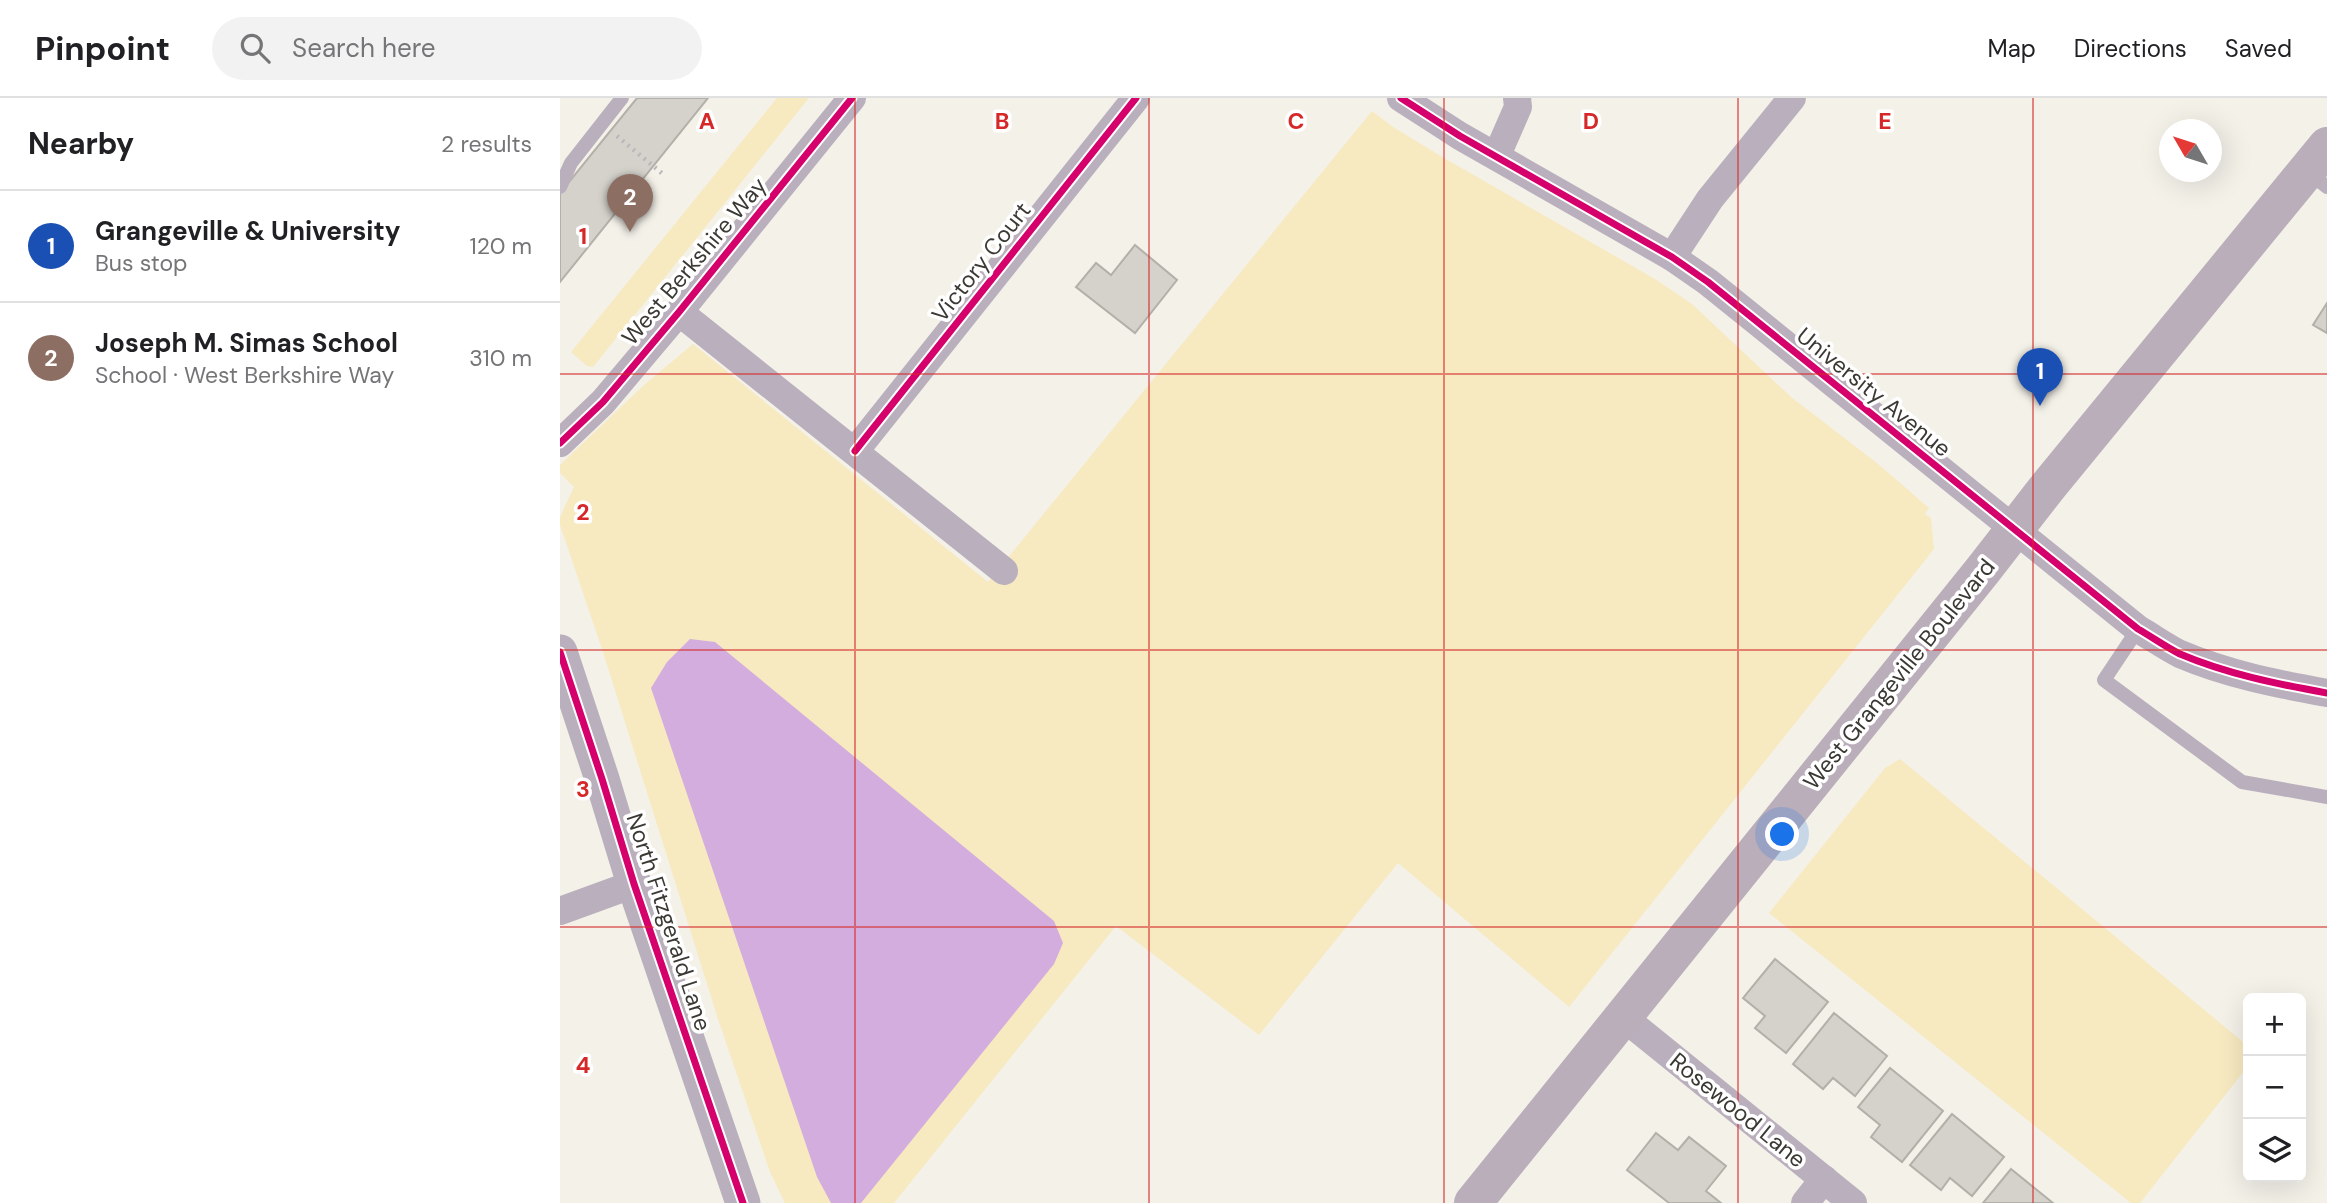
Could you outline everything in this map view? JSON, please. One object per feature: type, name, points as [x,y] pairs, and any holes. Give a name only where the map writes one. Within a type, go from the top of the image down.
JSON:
[{"type":"main road","name":"West Grangeville Boulevard","points":[[1473,1203],[2015,529],[2320,168]]},
{"type":"street","name":"West Berkshire Way","points":[[560,443],[603,402],[852,98]]},
{"type":"street","name":"Victory Court","points":[[855,451],[1136,98]]},
{"type":"street","name":"University Avenue","points":[[1401,98],[1460,136],[1672,257],[1708,282],[2138,629],[2179,653],[2222,669],[2277,684],[2327,693]]},
{"type":"street","points":[[1497,155],[1518,107],[1517,98]]},
{"type":"street","points":[[1672,257],[1710,200],[1792,98]]},
{"type":"street","points":[[679,312],[1004,571]]},
{"type":"street","name":"North Fitzgerald Lane","points":[[560,652],[603,779],[634,884],[743,1203]]},
{"type":"street","points":[[560,911],[634,884]]},
{"type":"street","name":"Rosewood Lane","points":[[1623,1017],[1853,1203]]},
{"type":"street","points":[[1805,1203],[1824,1179]]},
{"type":"lane","points":[[560,187],[571,163],[622,98]]},
{"type":"lane","points":[[2138,629],[2104,680],[2242,782],[2327,796]]},
{"type":"path","points":[[602,124],[664,175]]},
{"type":"shaded area","points":[[777,98],[809,98],[593,367],[587,366],[571,352]]},
{"type":"shaded area","points":[[1372,111],[1444,158],[1655,279],[1692,304],[1791,397],[1877,463],[1929,508],[1925,514],[1931,518],[1934,549],[1569,1007],[1398,863],[1259,1035],[1116,926],[894,1203],[785,1203],[770,1172],[718,1019],[603,652],[560,525],[560,517],[574,487],[560,473],[560,465],[644,385],[693,344],[988,582]]},
{"type":"shaded area","points":[[690,639],[715,642],[1054,921],[1063,943],[1054,964],[861,1203],[831,1203],[817,1177],[651,688],[667,662]]},
{"type":"shaded area","points":[[1900,759],[2243,1042],[2243,1072],[2140,1203],[2131,1203],[1769,913],[1885,768]]},
{"type":"building","points":[[637,98],[708,98],[560,282],[560,193]]},
{"type":"building","points":[[1135,245],[1177,280],[1135,333],[1076,287],[1096,263],[1111,275]]},
{"type":"building","points":[[2327,303],[2327,333],[2313,325]]},
{"type":"building","points":[[1775,959],[1828,1002],[1786,1053],[1755,1028],[1765,1016],[1743,998]]},
{"type":"building","points":[[1834,1013],[1887,1056],[1855,1096],[1833,1078],[1823,1089],[1793,1064]]},
{"type":"building","points":[[1890,1068],[1943,1111],[1902,1162],[1871,1137],[1880,1125],[1858,1107]]},
{"type":"building","points":[[1952,1114],[2004,1157],[1972,1196],[1950,1178],[1941,1190],[1910,1165]]},
{"type":"building","points":[[1656,1133],[1678,1150],[1689,1137],[1726,1166],[1706,1191],[1721,1203],[1669,1203],[1627,1170]]},
{"type":"building","points":[[2011,1169],[2053,1203],[1983,1203]]},
{"type":"cycle path","points":[[560,443],[603,402],[852,98]]},
{"type":"cycle path","points":[[855,451],[1136,98]]},
{"type":"cycle path","points":[[1401,98],[1460,136],[1672,257],[1708,282],[2138,629],[2180,654],[2216,667],[2327,693]]},
{"type":"cycle path","points":[[560,652],[634,884],[743,1203]]},
{"type":"place","name":"Joseph M. Simas School","points":[[630,232]]},
{"type":"place","name":"Grangeville & University","points":[[2040,406]]}]
